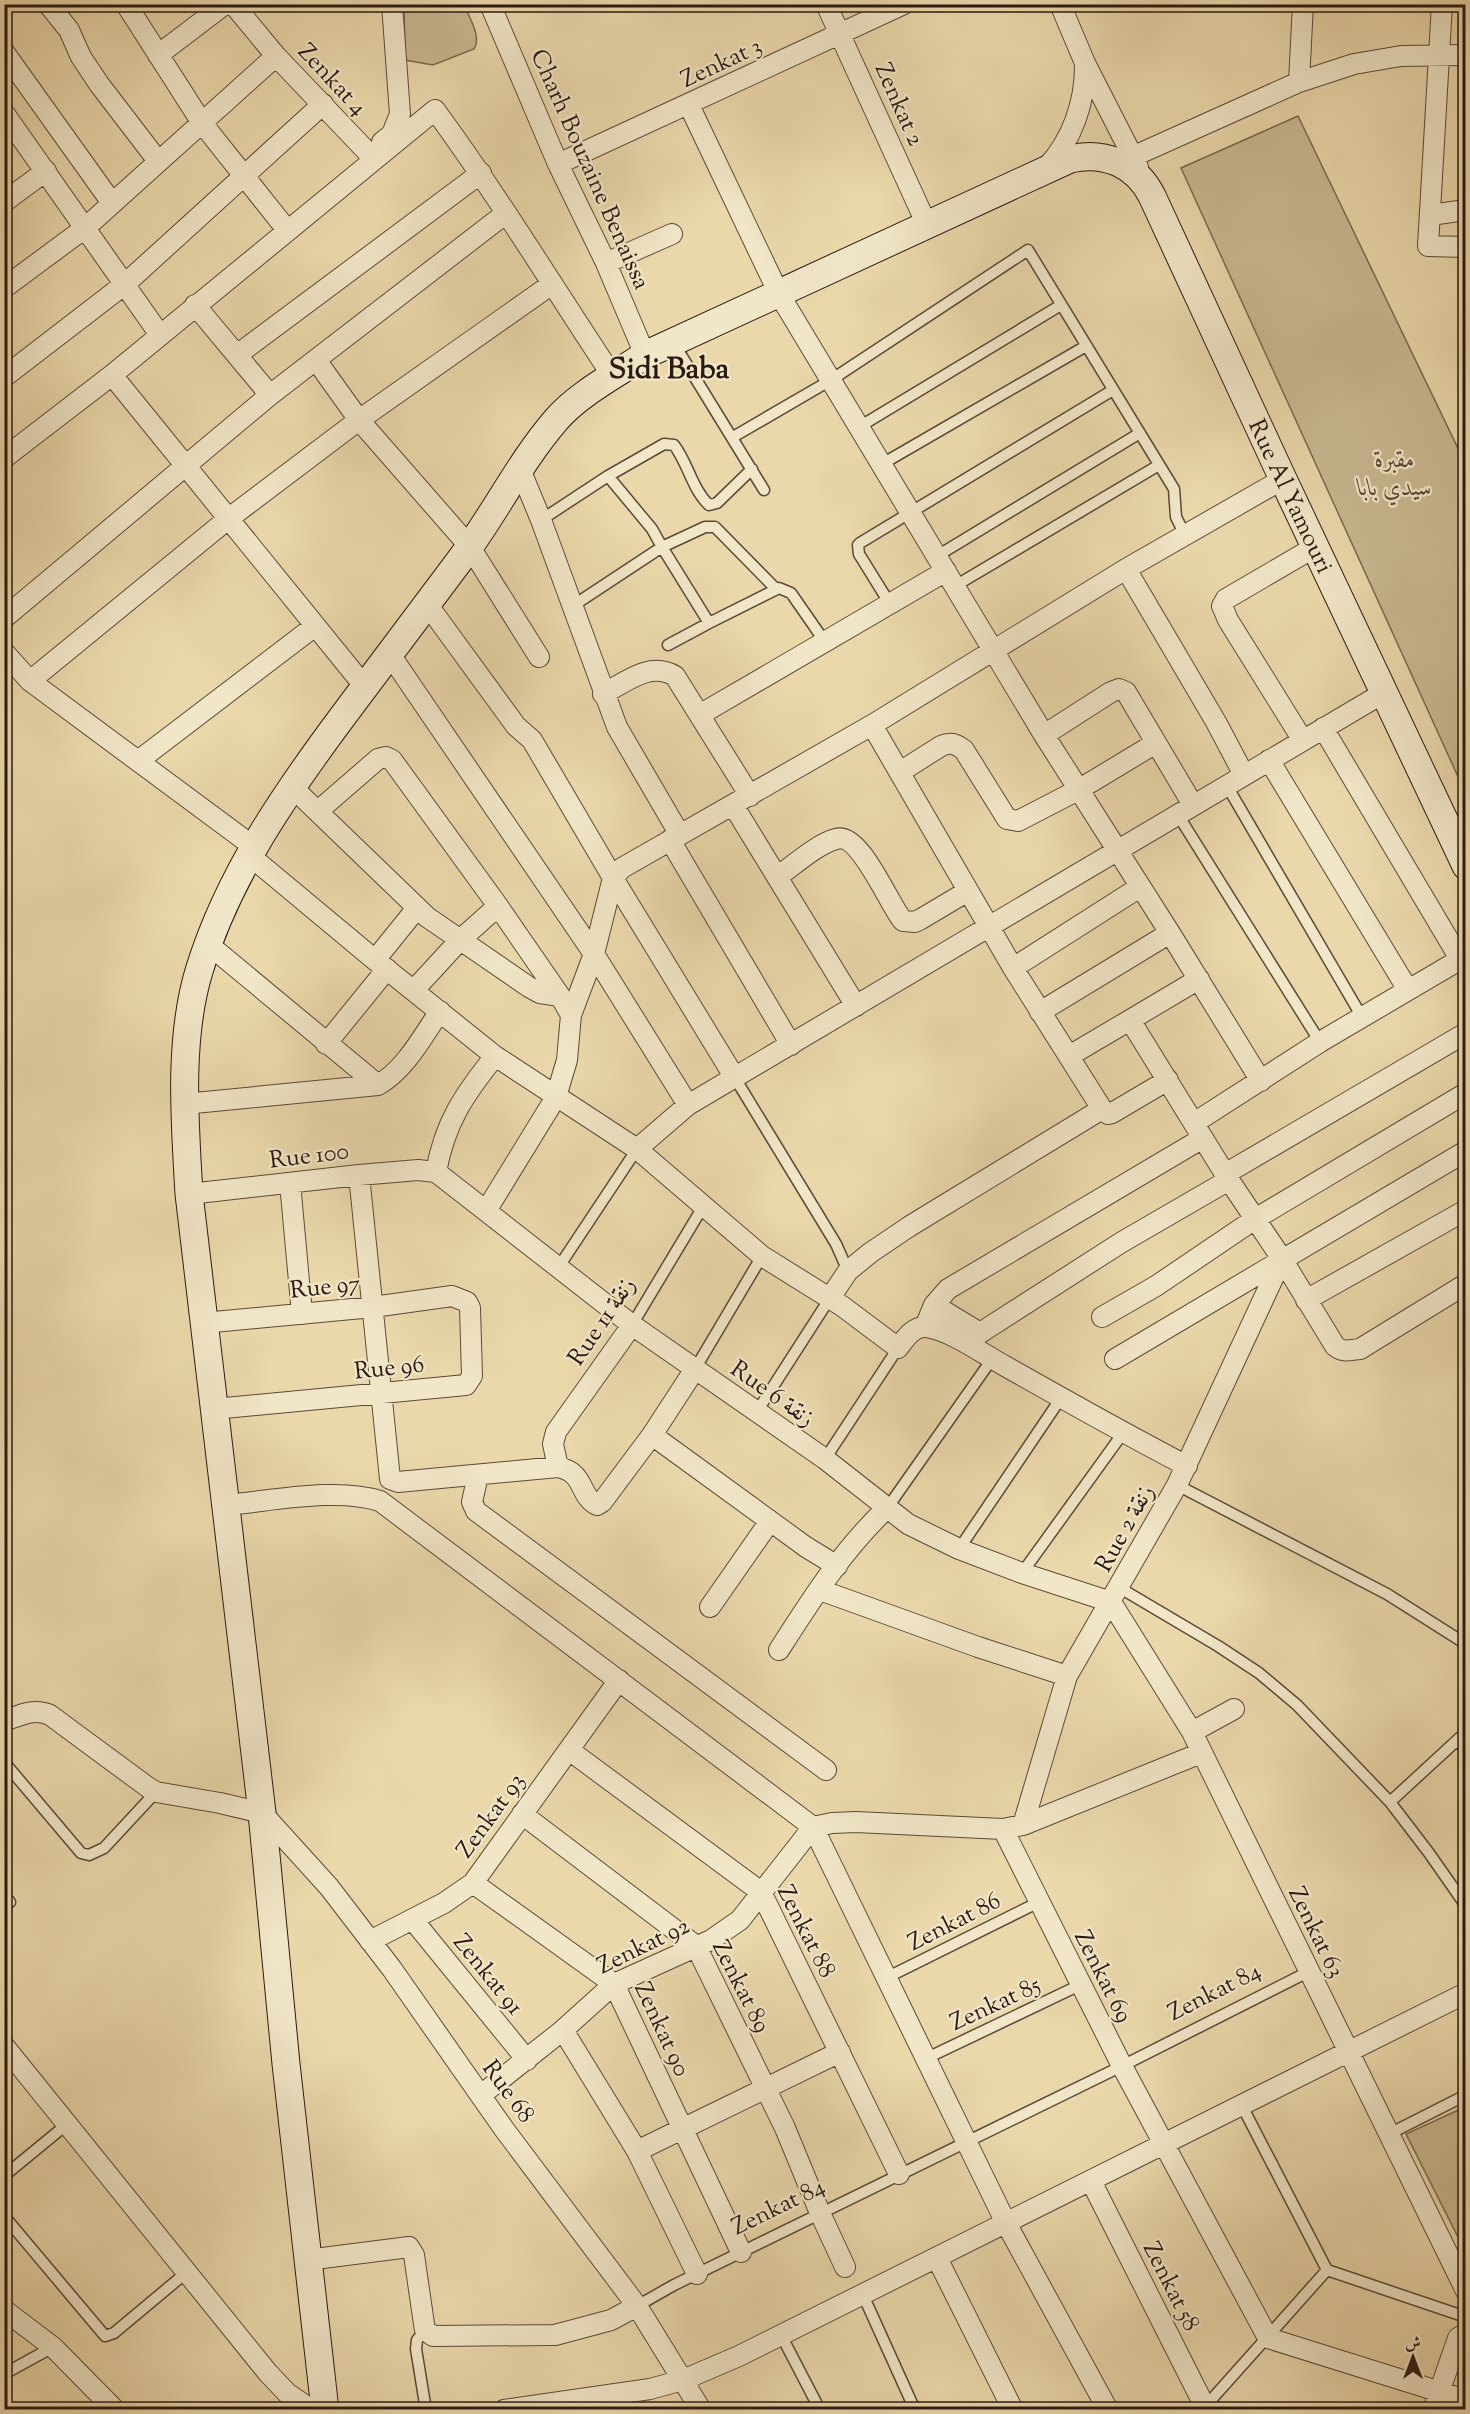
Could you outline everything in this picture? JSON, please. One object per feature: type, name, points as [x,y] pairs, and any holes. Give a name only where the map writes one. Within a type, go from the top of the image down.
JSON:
[{"type":"street","points":[[48,4],[69,30],[81,57],[99,84],[158,161]]},
{"type":"street","points":[[126,4],[202,123],[287,230]]},
{"type":"street","points":[[158,55],[225,4]]},
{"type":"street","name":"Zenkat 4","points":[[233,4],[276,56],[371,156]]},
{"type":"street","points":[[4,458],[112,375],[287,230],[371,156],[392,134],[400,114],[392,4]]},
{"type":"street","name":"Charh Bouzaine Benaissa","points":[[490,4],[558,164],[606,263],[645,355]]},
{"type":"street","name":"Zenkat 2","points":[[826,4],[927,225]]},
{"type":"street","name":"Zenkat 3","points":[[558,164],[904,4]]},
{"type":"street","points":[[1059,4],[1085,63],[1147,186]]},
{"type":"street","points":[[1299,82],[1303,4]]},
{"type":"street","points":[[1442,4],[1428,246],[1466,247]]},
{"type":"street","points":[[4,52],[112,203]]},
{"type":"street","points":[[1132,157],[1299,82],[1354,64],[1401,56],[1466,55]]},
{"type":"street","points":[[4,288],[86,228],[276,56]]},
{"type":"street","points":[[1085,63],[1083,96],[1072,139],[1074,146],[1079,150],[1097,157]]},
{"type":"street","points":[[4,377],[125,284],[323,104]]},
{"type":"street","points":[[1043,171],[1057,156],[1082,108],[1090,104],[1100,105],[1111,114]]},
{"type":"street","points":[[689,105],[779,294],[1044,735],[1261,1081]]},
{"type":"street","points":[[371,156],[435,110],[481,173],[505,214],[613,377]]},
{"type":"street","points":[[4,113],[160,335]]},
{"type":"street","points":[[325,2409],[307,2260],[262,1813],[189,1194],[183,1104],[190,1017],[198,972],[219,916],[252,851],[291,786],[470,547],[520,469],[557,418],[594,388],[645,355],[1070,159],[1113,155],[1117,152],[1121,141],[1120,133]]},
{"type":"street","name":"Rue Al Yamouri","points":[[1097,157],[1123,164],[1147,186],[1466,866]]},
{"type":"street","points":[[4,202],[46,171]]},
{"type":"street","points":[[237,355],[481,173]]},
{"type":"street","points":[[1430,215],[1466,210]]},
{"type":"street","points":[[4,618],[270,395],[505,214]]},
{"type":"street","points":[[606,263],[672,234]]},
{"type":"street","points":[[30,681],[228,519],[359,420],[552,284]]},
{"type":"street","points":[[195,305],[270,395]]},
{"type":"street","points":[[316,360],[359,420],[470,547],[539,657]]},
{"type":"street","points":[[112,375],[365,687]]},
{"type":"street","points":[[520,469],[617,727],[675,838],[790,1045]]},
{"type":"street","points":[[486,1211],[556,1097],[567,1060],[571,1015],[594,954],[613,878],[622,868],[872,725],[1126,568],[1283,479]]},
{"type":"street","points":[[1302,740],[1221,606],[1226,599],[1315,547]]},
{"type":"street","points":[[1126,568],[1216,722],[1244,775]]},
{"type":"street","points":[[700,714],[946,571]]},
{"type":"street","points":[[427,604],[516,726],[532,740],[735,1078]]},
{"type":"street","points":[[138,761],[315,626]]},
{"type":"street","points":[[4,652],[30,681],[138,761],[252,851],[381,965],[495,1056],[637,1149],[762,1256],[830,1298],[898,1348],[911,1332],[925,1327],[974,1339],[1122,1242],[1466,1033]]},
{"type":"street","points":[[389,653],[594,954],[688,1105]]},
{"type":"street","points":[[603,694],[648,670],[667,671],[681,682],[700,714],[777,877],[856,1006]]},
{"type":"street","points":[[1044,735],[1111,692],[1119,689],[1126,692],[1156,743],[1185,810]]},
{"type":"street","points":[[637,1149],[688,1105],[1385,692]]},
{"type":"street","points":[[872,725],[1013,968],[1102,1109],[1108,1114],[1112,1113],[1168,1080]]},
{"type":"street","points":[[925,1327],[934,1305],[948,1289],[1199,1131],[1261,1081],[1320,1042],[1463,958],[1323,728]]},
{"type":"street","points":[[900,772],[940,746],[957,744],[964,750],[999,806],[1011,821],[1018,821],[1078,790],[1156,743]]},
{"type":"street","points":[[318,811],[378,759],[386,757],[392,760],[498,906],[571,1015]]},
{"type":"street","points":[[1269,760],[1408,990]]},
{"type":"street","points":[[291,786],[417,908],[529,987],[540,993],[560,996]]},
{"type":"street","points":[[777,877],[832,839],[845,838],[851,841],[867,862],[903,921],[915,922],[968,891]]},
{"type":"street","points":[[1013,968],[1140,887]]},
{"type":"street","points":[[414,990],[460,940],[498,906]]},
{"type":"street","points":[[326,1044],[417,908]]},
{"type":"street","points":[[1040,1012],[1170,933]]},
{"type":"street","points":[[208,944],[378,1086]]},
{"type":"street","points":[[1069,1056],[1199,979]]},
{"type":"street","points":[[183,1104],[378,1086],[389,1079],[417,1045],[440,1011]]},
{"type":"street","points":[[1130,1020],[1335,1346],[1346,1351],[1360,1349],[1466,1284]]},
{"type":"street","points":[[436,1172],[446,1129],[475,1081],[495,1056]]},
{"type":"street","points":[[1102,1317],[1156,1286],[1255,1220],[1466,1093]]},
{"type":"street","points":[[830,1298],[848,1270],[870,1252],[1102,1109]]},
{"type":"street","points":[[1115,1359],[1466,1151]]},
{"type":"street","name":"Rue 100","points":[[189,1194],[359,1175],[418,1170],[436,1172]]},
{"type":"street","name":"Rue 6 زنقة","points":[[436,1172],[632,1324],[756,1413],[825,1459],[908,1524],[959,1549],[1022,1574],[1116,1595]]},
{"type":"street","points":[[359,1175],[390,1479],[398,1482],[558,1467],[569,1469],[579,1479],[591,1502],[597,1505],[602,1502],[652,1435],[695,1370]]},
{"type":"street","points":[[290,1183],[302,1314]]},
{"type":"street","points":[[1306,1300],[1466,1210]]},
{"type":"street","name":"Rue 2 زنقة","points":[[1013,1827],[1068,1676],[1116,1595],[1187,1466],[1282,1259]]},
{"type":"street","name":"Rue 97","points":[[203,1323],[452,1296]]},
{"type":"street","name":"Rue 96","points":[[214,1409],[466,1385],[470,1381],[472,1365],[470,1308],[467,1302],[452,1296]]},
{"type":"street","points":[[934,1305],[974,1339],[992,1359],[1123,1433],[1187,1466]]},
{"type":"street","name":"Rue 11 زنقة","points":[[558,1467],[553,1444],[556,1432],[632,1324]]},
{"type":"street","points":[[652,1435],[770,1521],[837,1566]]},
{"type":"street","points":[[478,1475],[472,1502],[476,1512],[826,1770]]},
{"type":"street","points":[[225,1505],[338,1495],[364,1496],[380,1501],[813,1827],[1006,2223],[1107,2409]]},
{"type":"street","points":[[779,1650],[862,1533],[888,1507]]},
{"type":"street","points":[[710,1607],[770,1521]]},
{"type":"street","points":[[820,1590],[978,1647],[1068,1676]]},
{"type":"street","name":"Zenkat 63","points":[[1116,1595],[1192,1732],[1466,2290]]},
{"type":"street","name":"Zenkat 93","points":[[370,1941],[444,1903],[473,1883],[619,1680]]},
{"type":"street","points":[[1192,1732],[1234,1709]]},
{"type":"street","points":[[4,1721],[34,1711],[50,1716],[139,1783],[156,1792],[262,1813]]},
{"type":"street","name":"Zenkat 88","points":[[569,1750],[761,1892],[899,2174]]},
{"type":"street","points":[[813,1827],[856,1822],[1013,1827],[1201,1753]]},
{"type":"street","name":"Rue 68","points":[[262,1813],[329,1887],[370,1941],[637,2306],[701,2409]]},
{"type":"street","name":"Zenkat 89","points":[[522,1814],[696,1946],[785,2128],[845,2267]]},
{"type":"street","name":"Zenkat 92","points":[[481,2095],[563,2030],[614,1984],[726,1931],[740,1920],[813,1827]]},
{"type":"street","name":"Zenkat 69","points":[[1013,1827],[1039,1902],[1080,1985],[1268,2338]]},
{"type":"street","name":"Zenkat 90","points":[[473,1883],[614,1984],[741,2252]]},
{"type":"street","name":"Zenkat 91","points":[[412,1920],[527,2060]]},
{"type":"street","points":[[504,2409],[618,2402],[650,2389],[683,2380],[863,2295],[1466,1993]]},
{"type":"street","points":[[563,2030],[637,2151],[697,2274]]},
{"type":"street","points":[[4,2046],[268,2373],[287,2393],[312,2409]]},
{"type":"street","points":[[637,2151],[682,2127],[840,2052]]},
{"type":"street","name":"Zenkat 58","points":[[1090,2181],[1207,2408]]},
{"type":"street","points":[[307,2260],[409,2247],[414,2254],[425,2330]]},
{"type":"street","points":[[937,2258],[1013,2409]]},
{"type":"street","name":"Zenkat 84","points":[[425,2330],[439,2337],[555,2335],[610,2320],[637,2306]]},
{"type":"street","points":[[4,2310],[53,2347],[110,2408]]},
{"type":"street","points":[[1436,2401],[1458,2338],[1466,2333]]},
{"type":"street","points":[[1268,2338],[1436,2401],[1466,2400]]},
{"type":"lane","points":[[733,436],[831,380],[1028,250],[1174,489],[1176,516],[1185,535]]},
{"type":"lane","points":[[859,427],[1061,305]]},
{"type":"lane","points":[[673,342],[733,436],[764,490]]},
{"type":"lane","points":[[882,464],[1086,346]]},
{"type":"lane","points":[[890,604],[859,554],[858,545],[1113,390]]},
{"type":"lane","points":[[946,571],[1140,433]]},
{"type":"lane","points":[[541,520],[608,476],[664,444],[674,445],[705,502],[713,506],[752,469]]},
{"type":"lane","points":[[946,571],[1159,465]]},
{"type":"lane","points":[[608,476],[652,529],[709,622]]},
{"type":"lane","points":[[571,608],[662,547],[705,527],[715,527],[776,589],[790,593],[825,642]]},
{"type":"lane","points":[[668,645],[776,589]]},
{"type":"lane","points":[[1227,786],[1362,1017]]},
{"type":"lane","points":[[1185,810],[1320,1042]]},
{"type":"lane","points":[[735,1078],[836,1244],[848,1270]]},
{"type":"lane","points":[[558,1268],[637,1149]]},
{"type":"lane","name":"Rue 11 زنقة","points":[[632,1324],[704,1205]]},
{"type":"lane","points":[[695,1370],[762,1256]]},
{"type":"lane","points":[[756,1413],[830,1298]]},
{"type":"lane","points":[[825,1459],[898,1348]]},
{"type":"lane","points":[[888,1507],[992,1359]]},
{"type":"lane","points":[[959,1549],[1061,1398]]},
{"type":"lane","points":[[1022,1574],[1123,1433]]},
{"type":"lane","points":[[1177,1485],[1387,1594],[1466,1644]]},
{"type":"lane","points":[[1116,1595],[1208,1640],[1259,1673],[1297,1705],[1390,1802],[1465,1905]]},
{"type":"lane","points":[[1390,1802],[1466,1732]]},
{"type":"lane","points":[[1457,1740],[1466,1750]]},
{"type":"lane","points":[[4,1762],[81,1853],[89,1855],[104,1848],[156,1792]]},
{"type":"lane","name":"Zenkat 86","points":[[888,1977],[1039,1902]]},
{"type":"lane","name":"Zenkat 84","points":[[637,2306],[741,2252],[1122,2066],[1308,1972]]},
{"type":"lane","name":"Zenkat 85","points":[[927,2058],[1080,1985]]},
{"type":"lane","points":[[1389,2134],[1466,2095]]},
{"type":"lane","points":[[1241,2104],[1327,2270],[1466,2317]]},
{"type":"lane","points":[[4,2176],[66,2125]]},
{"type":"lane","points":[[4,2216],[105,2336],[114,2333],[187,2272]]},
{"type":"lane","points":[[1207,2408],[1327,2270]]},
{"type":"lane","points":[[863,2295],[915,2409]]},
{"type":"lane","points":[[425,2330],[417,2340],[416,2349],[426,2409]]},
{"type":"lane","points":[[781,2335],[820,2409]]},
{"type":"lane","points":[[4,2374],[53,2347]]},
{"type":"green space","points":[[404,5],[464,5],[476,33],[474,49],[433,65],[405,60]]},
{"type":"green space","name":"مقبرة سيدي بابا","points":[[1298,116],[1465,463],[1465,792],[1181,168]]},
{"type":"green space","points":[[1465,2107],[1465,2251],[1406,2134]]},
{"type":"district","name":"Sidi Baba","points":[[669,368]]}]
